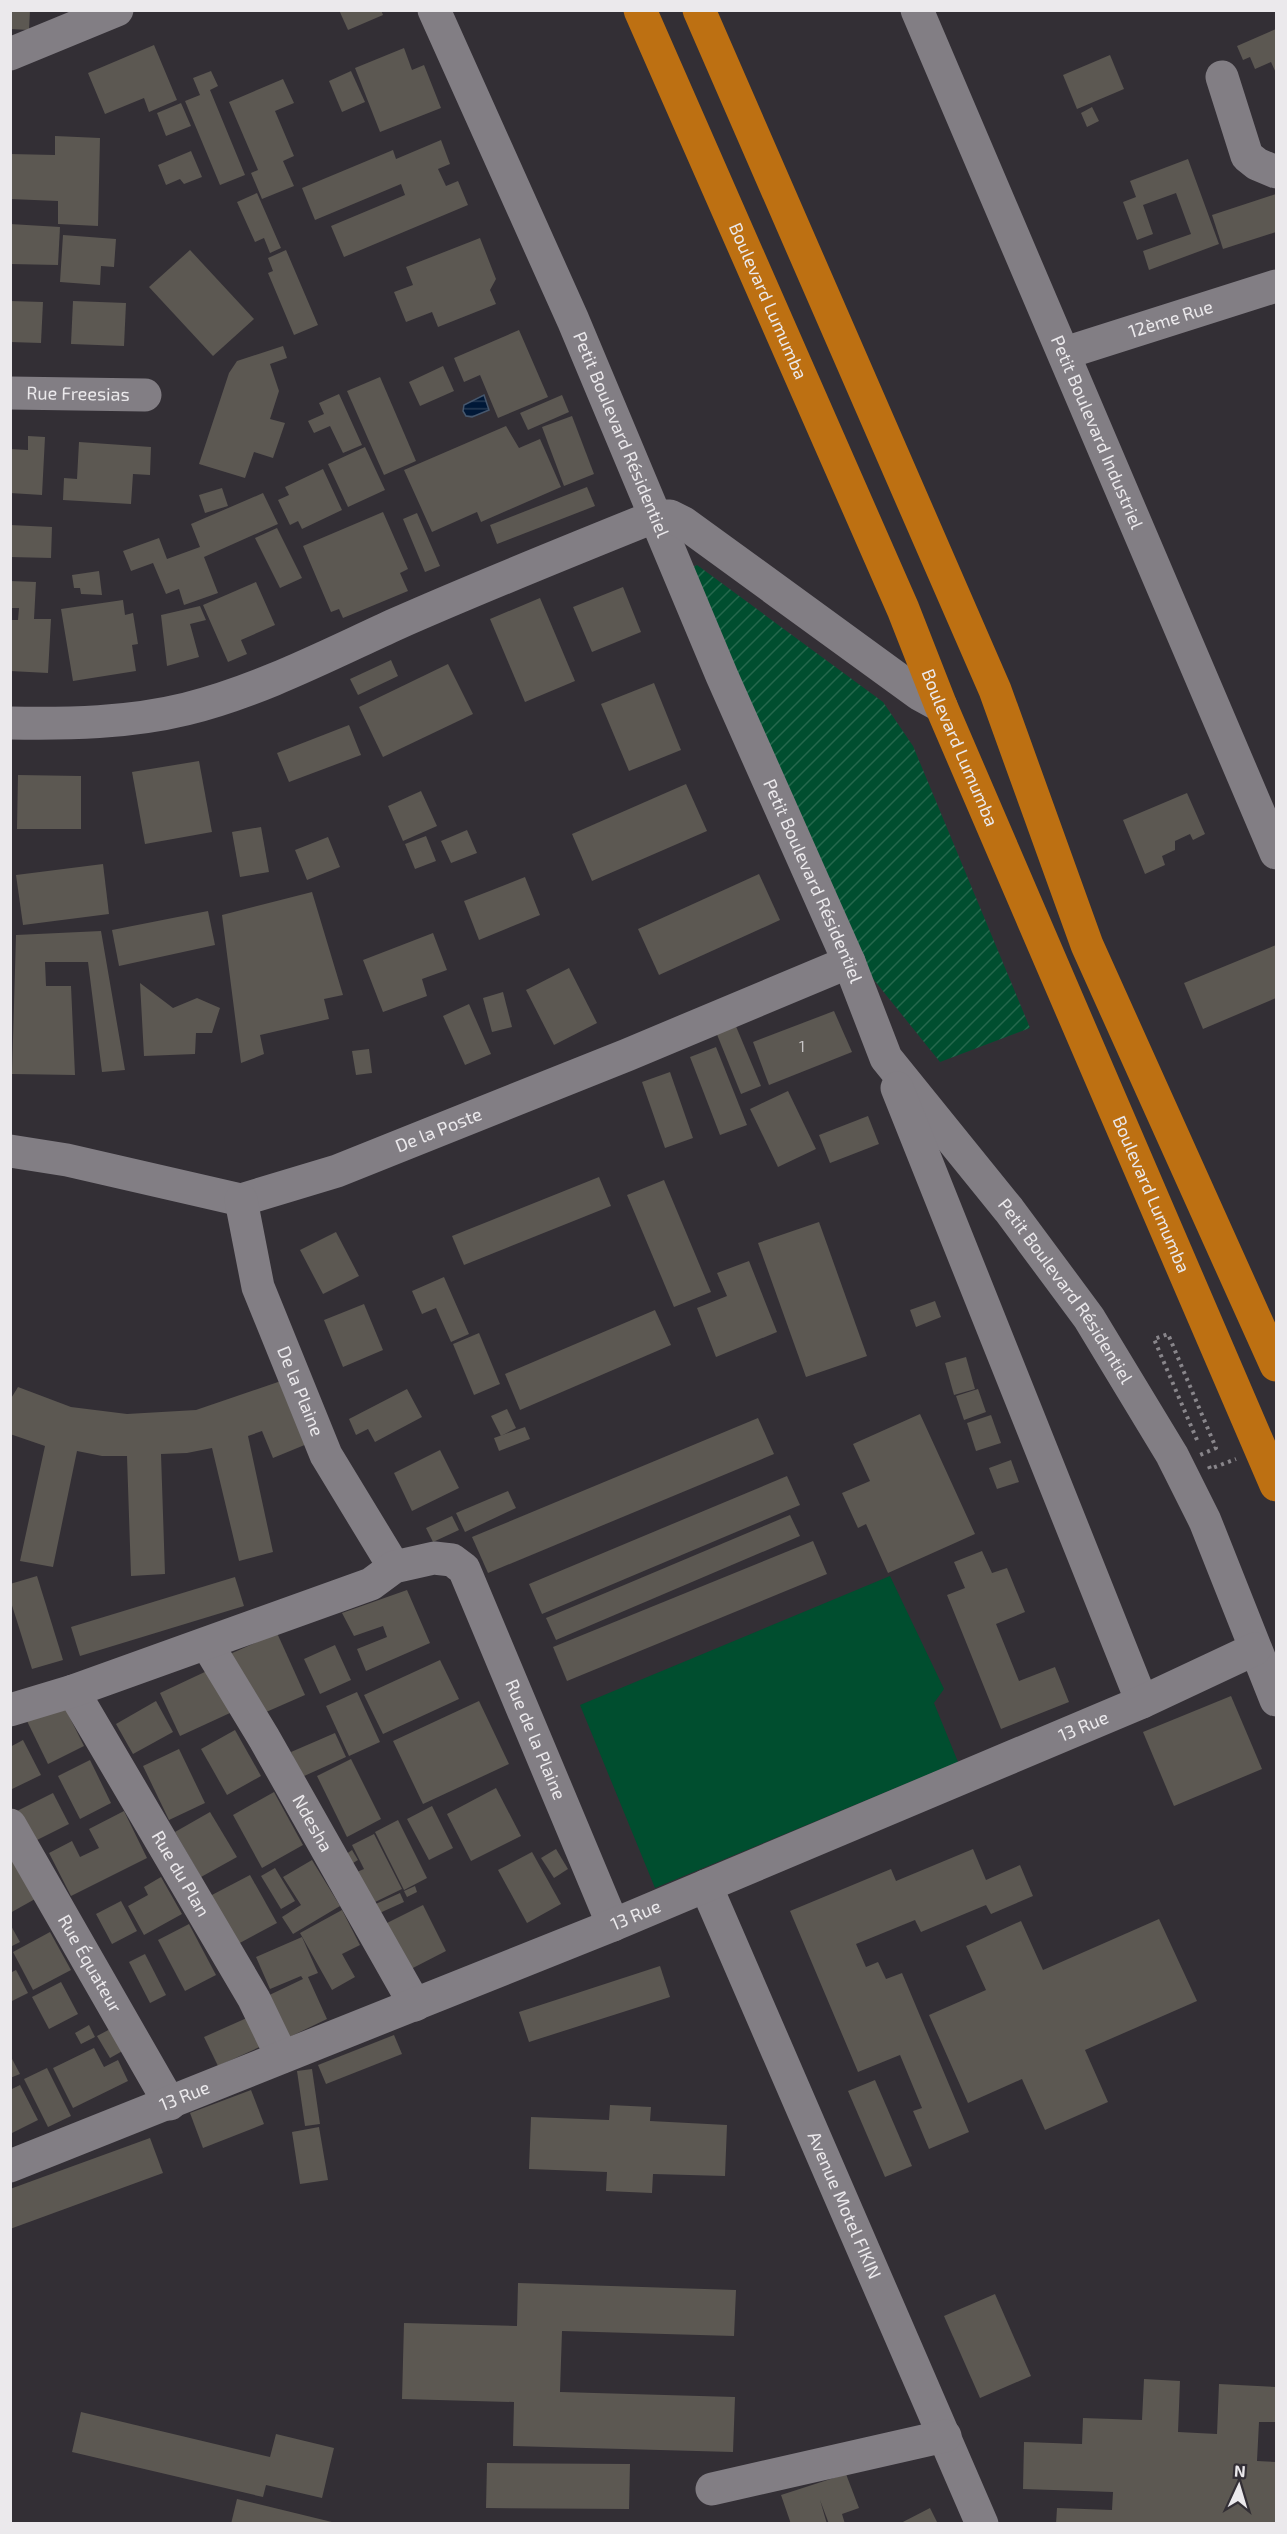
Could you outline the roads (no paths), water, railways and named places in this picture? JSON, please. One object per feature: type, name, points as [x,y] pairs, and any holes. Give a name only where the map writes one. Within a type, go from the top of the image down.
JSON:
[{"type":"highway","name":"Boulevard Lumumba","points":[[640,10],[898,598],[941,706],[1276,1485]]},
{"type":"highway","points":[[699,10],[996,690],[1087,945],[1269,1329],[1276,1365]]},
{"type":"street","points":[[10,54],[117,10]]},
{"type":"street","name":"Petit Boulevard Résidentiel","points":[[434,10],[573,320],[722,676],[849,962],[886,1058],[1009,1210],[1188,1455],[1205,1521],[1276,1700]]},
{"type":"street","name":"Petit Boulevard Industriel","points":[[917,10],[1276,853]]},
{"type":"street","points":[[1222,77],[1247,156],[1257,164],[1276,172]]},
{"type":"street","name":"12ème Rue","points":[[1065,353],[1276,287]]},
{"type":"street","name":"Rue Freesias","points":[[10,393],[145,395]]},
{"type":"street","points":[[10,723],[56,724],[125,720],[185,709],[244,692],[496,580],[656,516],[670,516],[701,535],[919,694],[941,706]]},
{"type":"street","name":"De la Poste","points":[[10,1151],[67,1160],[241,1200],[337,1171],[627,1055],[849,962]]},
{"type":"street","points":[[886,1058],[1142,1702]]},
{"type":"street","name":"De la Plaine","points":[[241,1200],[258,1287],[326,1455],[394,1567]]},
{"type":"street","name":"Rue de la Plaine","points":[[394,1567],[434,1558],[452,1560],[464,1569],[613,1925]]},
{"type":"street","points":[[10,1710],[74,1691],[371,1584],[394,1567]]},
{"type":"street","name":"Ndesha","points":[[207,1644],[264,1738],[415,2005]]},
{"type":"street","name":"13 Rue","points":[[10,2166],[170,2104],[613,1925],[1142,1702],[1255,1649]]},
{"type":"street","name":"Rue du Plan","points":[[74,1691],[248,1989],[282,2057]]},
{"type":"street","name":"Rue Équateur","points":[[10,1825],[170,2104]]},
{"type":"street","name":"Avenue Motel FIKIN","points":[[706,1886],[982,2523]]},
{"type":"street","points":[[712,2489],[945,2436]]},
{"type":"water","points":[[484,395],[489,410],[472,417],[466,416],[463,411],[464,405]]}]
